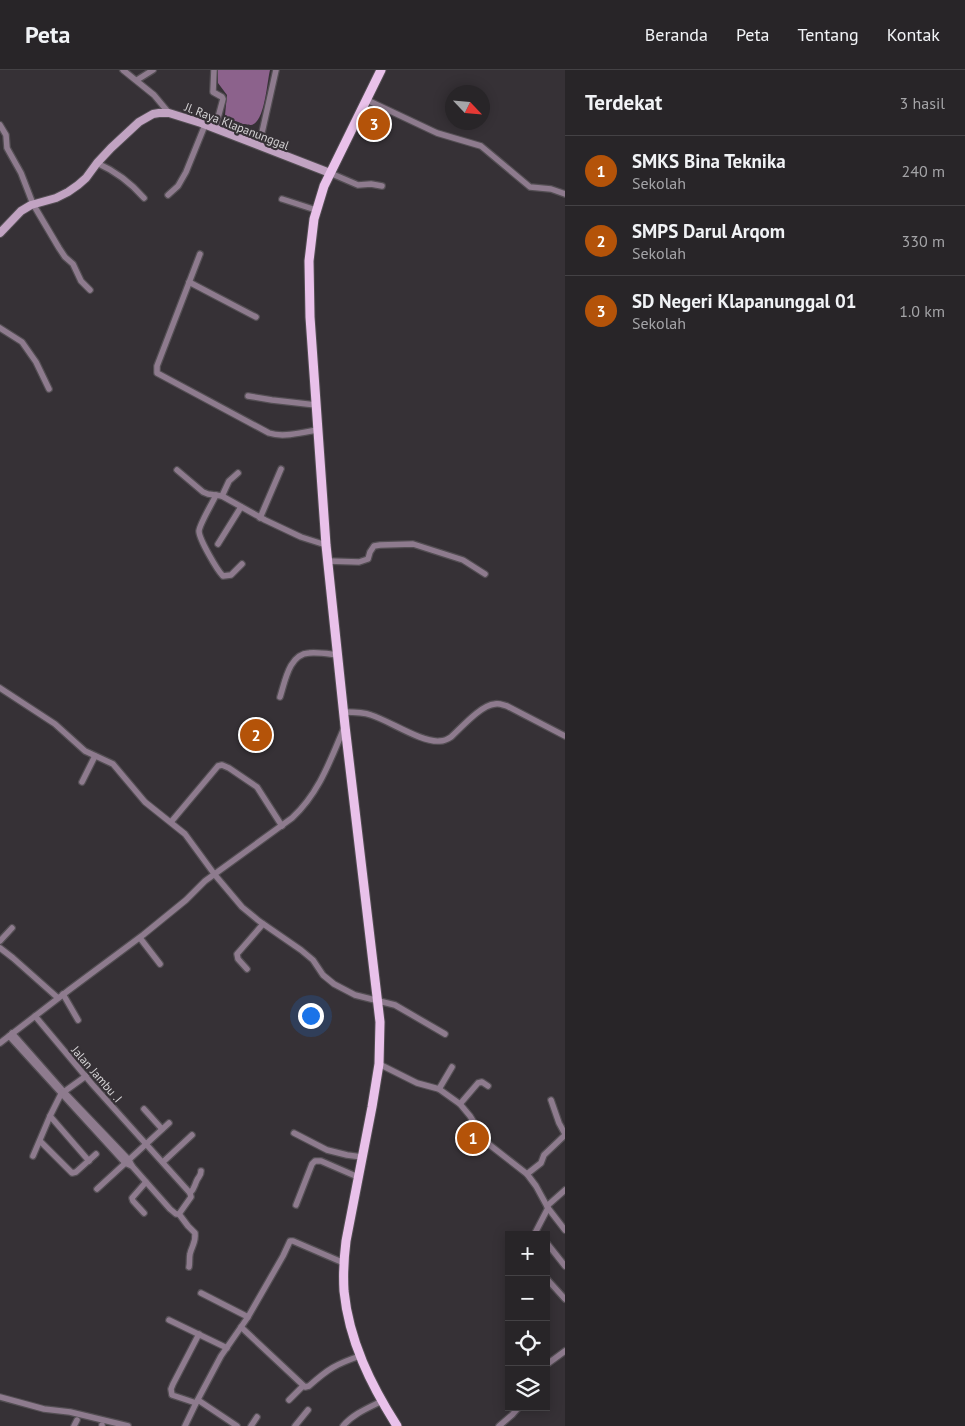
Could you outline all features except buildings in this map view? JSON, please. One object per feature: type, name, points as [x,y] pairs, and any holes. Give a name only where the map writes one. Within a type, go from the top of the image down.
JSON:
[{"type":"main road","points":[[381,70],[330,173],[316,210],[309,261],[310,317],[326,545],[380,1022],[379,1064],[346,1241],[344,1289],[349,1324],[360,1356],[367,1373],[396,1425]]},
{"type":"street","points":[[123,70],[158,99],[169,113]]},
{"type":"street","points":[[137,80],[153,70]]},
{"type":"street","points":[[214,70],[213,92],[223,99],[215,129]]},
{"type":"street","points":[[259,146],[276,70]]},
{"type":"street","points":[[367,100],[437,133],[481,146],[530,187],[551,189],[565,194]]},
{"type":"street","name":"Jl. Raya Klapanunggal","points":[[0,234],[21,211],[32,204],[56,198],[68,192],[86,178],[97,164],[139,122],[153,114],[169,113],[205,125],[330,173]]},
{"type":"street","points":[[0,125],[6,135],[7,148],[21,173],[32,204],[65,257],[73,264],[81,281],[90,290]]},
{"type":"street","points":[[168,195],[178,186],[186,172],[205,125]]},
{"type":"street","points":[[97,164],[110,170],[130,184],[144,198]]},
{"type":"street","points":[[330,173],[358,185],[371,184],[382,186]]},
{"type":"street","points":[[282,198],[316,210]]},
{"type":"street","points":[[200,254],[157,366],[157,372],[274,435],[318,430]]},
{"type":"street","points":[[189,282],[256,317]]},
{"type":"street","points":[[0,328],[22,342],[36,362],[49,389]]},
{"type":"street","points":[[248,396],[316,405]]},
{"type":"street","points":[[260,518],[281,469]]},
{"type":"street","points":[[177,470],[203,492],[219,496],[301,537],[326,545]]},
{"type":"street","points":[[238,473],[229,481],[219,496],[200,528],[200,536],[217,569],[223,576],[231,575],[242,564]]},
{"type":"street","points":[[218,544],[241,507]]},
{"type":"street","points":[[328,560],[359,562],[368,559],[374,546],[413,544],[463,560],[485,574]]},
{"type":"street","points":[[280,697],[289,668],[299,656],[309,653],[338,655]]},
{"type":"street","points":[[0,688],[45,716],[81,748],[113,764],[146,802],[185,834],[215,875],[242,907],[313,960],[323,975],[334,984],[355,995],[401,1008],[445,1034]]},
{"type":"street","points":[[344,712],[366,713],[421,737],[440,741],[451,737],[481,710],[494,704],[500,704],[516,710],[565,736]]},
{"type":"street","points":[[0,1043],[140,938],[186,900],[205,881],[282,826],[302,809],[321,782],[345,726]]},
{"type":"street","points":[[82,782],[95,756]]},
{"type":"street","points":[[171,822],[218,766],[222,764],[257,787],[282,826]]},
{"type":"street","points":[[247,969],[238,959],[237,954],[263,924]]},
{"type":"street","points":[[0,942],[12,928]]},
{"type":"street","points":[[140,938],[160,964]]},
{"type":"street","points":[[0,948],[61,996],[78,1020]]},
{"type":"street","name":"Jalan Jambu .I","points":[[35,1016],[190,1193]]},
{"type":"street","points":[[10,1035],[195,1233],[189,1267]]},
{"type":"street","points":[[379,1064],[417,1083],[439,1089],[460,1104],[486,1142],[527,1174],[565,1230]]},
{"type":"street","points":[[439,1089],[452,1067]]},
{"type":"street","points":[[33,1156],[50,1116],[63,1093],[86,1076]]},
{"type":"street","points":[[460,1104],[478,1083],[482,1082],[488,1086]]},
{"type":"street","points":[[527,1174],[541,1163],[544,1155],[565,1134],[551,1100]]},
{"type":"street","points":[[144,1109],[162,1129]]},
{"type":"street","points":[[50,1116],[89,1161]]},
{"type":"street","points":[[97,1189],[128,1163],[169,1123]]},
{"type":"street","points":[[294,1134],[327,1150],[362,1157]]},
{"type":"street","points":[[162,1162],[192,1135]]},
{"type":"street","points":[[40,1141],[72,1173],[76,1172],[96,1154]]},
{"type":"street","points":[[296,1205],[312,1164],[315,1161],[321,1161],[358,1177]]},
{"type":"street","points":[[179,1214],[191,1197],[190,1193],[200,1177],[201,1171]]},
{"type":"street","points":[[144,1213],[132,1198],[146,1182]]},
{"type":"street","points":[[538,1231],[548,1207],[565,1190]]},
{"type":"street","points":[[185,1426],[212,1372],[248,1317],[284,1256],[290,1241],[344,1263]]},
{"type":"street","points":[[550,1247],[565,1266]]},
{"type":"street","points":[[550,1282],[565,1299]]},
{"type":"street","points":[[201,1293],[248,1317]]},
{"type":"street","points":[[169,1320],[226,1348]]},
{"type":"street","points":[[241,1327],[303,1386],[309,1386],[339,1363],[360,1356]]},
{"type":"street","points":[[199,1334],[173,1384],[172,1395],[197,1402],[237,1426]]},
{"type":"street","points":[[550,1362],[565,1351]]},
{"type":"street","points":[[289,1400],[303,1386]]},
{"type":"street","points":[[0,1397],[44,1409],[70,1412],[128,1426]]},
{"type":"street","points":[[343,1426],[350,1418],[382,1401]]},
{"type":"street","points":[[295,1426],[308,1410]]},
{"type":"street","points":[[499,1426],[516,1411]]},
{"type":"street","points":[[251,1426],[258,1416]]},
{"type":"street","points":[[74,1426],[77,1420]]},
{"type":"shaded area","points":[[218,70],[270,70],[265,101],[256,123],[251,125],[243,124],[225,115],[227,95],[218,83]]},
{"type":"place","name":"SD Negeri Klapanunggal 01","points":[[374,124]]},
{"type":"place","name":"SMPS Darul Arqom","points":[[256,735]]},
{"type":"place","name":"SMKS Bina Teknika","points":[[473,1138]]}]
